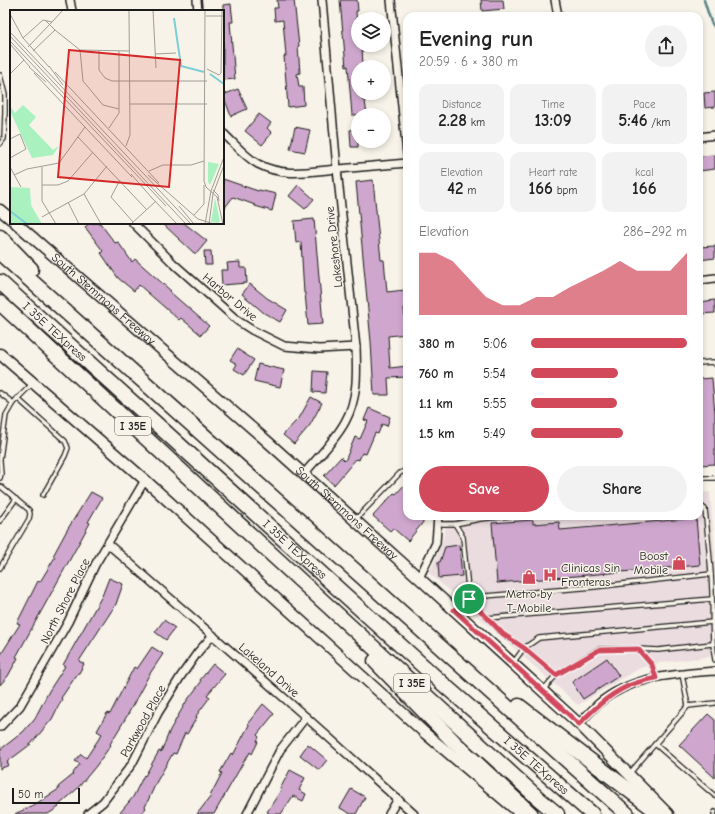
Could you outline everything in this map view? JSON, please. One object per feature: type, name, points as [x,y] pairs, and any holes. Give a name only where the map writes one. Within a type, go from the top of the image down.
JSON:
[{"type":"highway","points":[[0,237],[162,398]]},
{"type":"highway","points":[[0,253],[419,629],[628,814]]},
{"type":"highway","name":"I 35E TEXpress","points":[[0,282],[443,684],[591,814]]},
{"type":"highway","name":"I 35E","points":[[0,303],[267,550],[557,814]]},
{"type":"highway","points":[[267,550],[454,742],[531,814]]},
{"type":"highway","points":[[419,629],[660,814]]},
{"type":"main road","points":[[0,210],[10,218]]},
{"type":"main road","name":"South Stemmons Freeway","points":[[17,224],[256,432],[419,578],[579,724],[668,814]]},
{"type":"main road","points":[[0,354],[144,480],[426,734],[521,814]]},
{"type":"street","points":[[70,0],[72,10]]},
{"type":"street","points":[[197,0],[198,10]]},
{"type":"street","name":"Lakeshore Drive","points":[[303,475],[345,423],[351,408],[356,388],[356,347],[337,169],[322,0]]},
{"type":"street","points":[[392,0],[403,113]]},
{"type":"street","points":[[555,0],[557,12]]},
{"type":"street","points":[[224,134],[248,157],[258,164],[271,169],[291,173],[304,174],[337,169],[403,163]]},
{"type":"street","points":[[703,136],[715,135]]},
{"type":"street","name":"Harbor Drive","points":[[134,224],[173,263],[238,321],[252,330],[284,346],[319,349],[356,347]]},
{"type":"street","points":[[703,280],[715,278]]},
{"type":"street","name":"North Shore Place","points":[[0,727],[20,706],[68,622],[95,565],[144,480]]},
{"type":"street","points":[[419,578],[436,543],[438,520]]},
{"type":"street","name":"Lakeland Drive","points":[[108,544],[306,717],[414,814]]},
{"type":"street","name":"Parkwood Place","points":[[88,814],[103,802],[132,764],[158,713],[181,676],[198,652],[213,635]]},
{"type":"street","points":[[579,724],[599,704],[617,691],[627,686],[663,675],[715,671]]},
{"type":"street","points":[[247,814],[280,750],[306,717]]},
{"type":"street","points":[[389,814],[398,799]]},
{"type":"lane","points":[[0,75],[4,95],[5,112],[4,139],[0,144]]},
{"type":"lane","points":[[703,363],[713,362],[715,364]]},
{"type":"lane","points":[[0,478],[0,460],[6,415],[17,398],[33,383]]},
{"type":"lane","points":[[0,392],[13,403]]},
{"type":"lane","points":[[17,398],[65,441],[68,448],[43,495]]},
{"type":"lane","points":[[354,520],[403,472]]},
{"type":"lane","points":[[703,478],[715,478]]},
{"type":"lane","points":[[0,486],[29,510],[30,514],[29,519],[0,568]]},
{"type":"lane","points":[[0,521],[16,499]]},
{"type":"lane","points":[[703,508],[705,510],[711,574],[713,622],[712,644],[715,660]]},
{"type":"lane","points":[[438,524],[455,524],[475,520]]},
{"type":"lane","points":[[455,524],[463,537],[469,599],[503,634],[524,648],[556,675]]},
{"type":"lane","points":[[454,610],[469,599],[484,596],[711,574]]},
{"type":"lane","points":[[487,618],[712,599]]},
{"type":"lane","points":[[513,664],[524,648],[539,638],[713,622]]},
{"type":"lane","points":[[542,691],[556,675],[599,650],[658,650],[712,644]]},
{"type":"lane","points":[[638,649],[652,665],[656,678]]},
{"type":"lane","points":[[682,674],[688,706]]},
{"type":"lane","points":[[629,774],[688,706],[715,703]]},
{"type":"lane","points":[[655,744],[715,796]]},
{"type":"shaded area","points":[[710,492],[715,557],[715,656],[659,663],[640,668],[578,705],[429,573],[437,556],[447,520],[703,520],[703,493]]},
{"type":"building","points":[[277,0],[294,0],[299,46],[300,73],[297,74],[299,87],[303,87],[304,105],[288,107],[283,20],[275,21],[274,8],[278,8]]},
{"type":"building","points":[[340,0],[357,0],[358,11],[351,12],[351,52],[362,52],[363,60],[351,60],[351,100],[365,101],[366,108],[351,108],[348,66],[346,67]]},
{"type":"building","points":[[481,0],[503,0],[504,9],[482,11]]},
{"type":"building","points":[[231,4],[233,22],[230,22],[235,79],[224,80],[223,5]]},
{"type":"building","points":[[238,89],[247,109],[231,116],[224,95]]},
{"type":"building","points":[[715,92],[715,107],[705,108],[704,93]]},
{"type":"building","points":[[259,114],[271,123],[267,128],[272,133],[262,145],[245,131]]},
{"type":"building","points":[[295,127],[310,130],[305,152],[290,149]]},
{"type":"building","points":[[715,155],[715,169],[703,170],[703,156]]},
{"type":"building","points":[[224,179],[258,191],[276,194],[272,211],[233,197],[224,209]]},
{"type":"building","points":[[373,180],[381,260],[384,260],[387,292],[403,290],[403,334],[388,336],[390,368],[403,366],[403,377],[388,378],[389,395],[374,395],[371,342],[356,182]]},
{"type":"building","points":[[298,185],[314,199],[305,209],[289,196]]},
{"type":"building","points":[[314,219],[323,324],[308,325],[304,293],[301,242],[296,243],[294,221]]},
{"type":"building","points":[[89,224],[101,224],[115,243],[118,242],[132,262],[135,259],[209,326],[201,335],[181,318],[179,320],[139,285],[134,291],[118,278],[101,253],[103,251],[85,227]]},
{"type":"building","points":[[163,224],[185,224],[207,241],[197,253],[194,253]]},
{"type":"building","points":[[715,246],[715,258],[703,260],[703,247]]},
{"type":"building","points":[[204,251],[211,251],[212,265],[205,265]]},
{"type":"building","points":[[240,262],[240,268],[246,268],[247,283],[222,285],[221,270],[228,270],[227,263]]},
{"type":"building","points":[[250,284],[267,298],[287,310],[280,322],[264,313],[242,294]]},
{"type":"building","points":[[715,300],[715,313],[703,314],[703,302]]},
{"type":"building","points":[[237,349],[254,360],[244,375],[234,369],[237,364],[230,360]]},
{"type":"building","points":[[258,364],[284,370],[280,387],[254,381]]},
{"type":"building","points":[[314,371],[327,372],[325,393],[313,392]]},
{"type":"building","points":[[712,378],[715,414],[715,464],[703,465],[703,379]]},
{"type":"building","points":[[311,397],[322,403],[310,425],[294,444],[283,435],[296,421],[297,422]]},
{"type":"building","points":[[369,408],[390,417],[387,426],[382,424],[378,434],[375,433],[366,454],[362,453],[359,460],[356,459],[334,485],[324,476],[341,457],[345,461],[355,437],[360,439],[368,421],[364,420]]},
{"type":"building","points":[[403,486],[403,520],[424,521],[408,541],[393,528],[390,531],[373,516],[394,493],[396,494]]},
{"type":"building","points":[[91,492],[102,498],[88,522],[90,523],[16,657],[18,658],[8,676],[0,685],[0,656],[20,624],[17,623],[38,581],[40,582],[55,557],[53,556],[67,530]]},
{"type":"building","points":[[533,520],[533,524],[559,522],[560,530],[673,520],[696,520],[700,565],[497,583],[492,523]]},
{"type":"building","points":[[459,545],[462,576],[439,578],[438,562],[440,562],[445,547]]},
{"type":"building","points":[[109,578],[123,584],[116,604],[79,661],[84,664],[79,673],[61,698],[62,699],[52,719],[31,744],[7,762],[9,765],[0,769],[0,746],[1,749],[23,732],[35,718],[49,691],[65,666],[63,665],[102,596]]},
{"type":"building","points":[[164,620],[175,628],[166,640],[155,632]]},
{"type":"building","points":[[152,647],[163,654],[149,675],[110,744],[111,745],[96,766],[77,789],[58,806],[59,807],[48,814],[15,814],[34,805],[59,789],[58,787],[74,774],[73,773],[80,764],[75,761],[81,754],[86,758],[102,734],[97,731],[107,713],[110,714],[134,667],[137,669]]},
{"type":"building","points":[[607,658],[619,676],[583,699],[572,682]]},
{"type":"building","points":[[213,664],[225,674],[207,695],[210,697],[196,716],[197,717],[187,734],[185,733],[176,754],[173,753],[157,781],[145,807],[146,808],[141,814],[119,814],[133,797],[144,775],[145,776],[159,751],[161,752],[170,730],[186,702],[201,682],[200,680]]},
{"type":"building","points":[[263,704],[274,714],[257,735],[259,737],[258,742],[252,754],[250,752],[247,756],[214,814],[197,814],[211,796],[222,773],[220,772],[231,753],[233,755],[249,725],[248,723]]},
{"type":"building","points":[[708,714],[715,720],[715,778],[679,745]]},
{"type":"building","points":[[308,744],[327,760],[319,770],[300,755]]},
{"type":"building","points":[[290,770],[305,778],[299,790],[306,794],[303,801],[293,796],[281,814],[271,814],[267,812],[281,790],[280,789]]},
{"type":"building","points":[[351,789],[365,797],[356,814],[351,814],[340,808]]},
{"type":"waterway","points":[[704,0],[711,22],[715,28]]},
{"type":"place","name":"Boost Mobile","points":[[679,563]]},
{"type":"place","name":"Clinicas Sin Fronteras","points":[[550,575]]},
{"type":"place","name":"Metro by T-Mobile","points":[[529,577]]},
{"type":"route","points":[[469,599],[503,634],[524,648],[556,675],[599,650],[638,649],[652,665],[656,678],[627,686],[617,691],[599,704],[579,724],[454,610],[469,599]]}]
